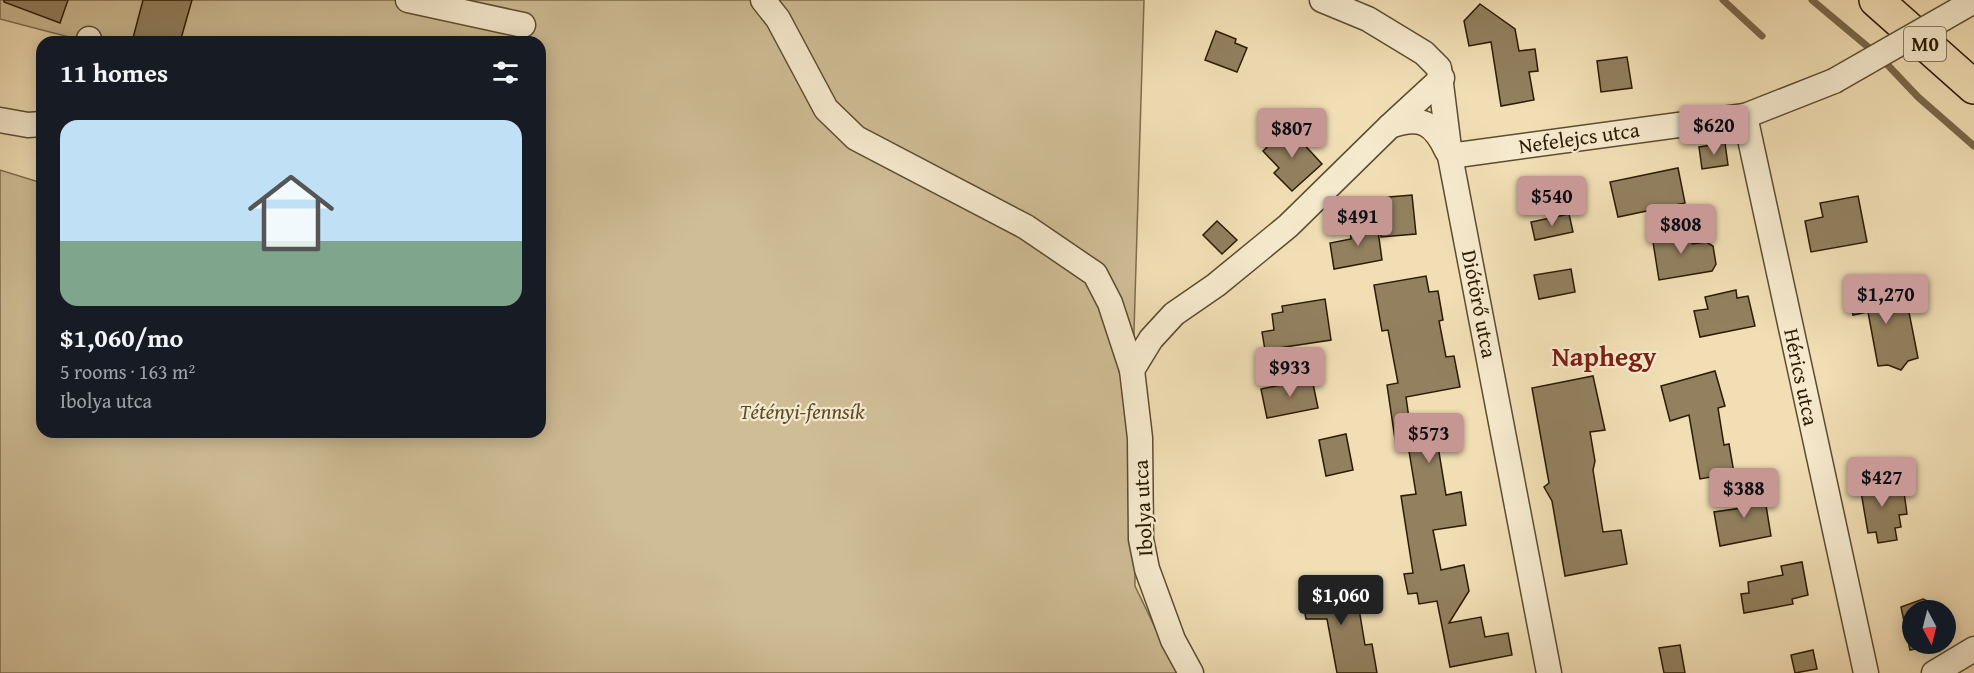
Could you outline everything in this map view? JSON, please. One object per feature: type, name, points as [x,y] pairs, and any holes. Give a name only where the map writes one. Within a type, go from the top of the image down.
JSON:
[{"type":"highway","name":"M0","points":[[1876,0],[1974,87]]},
{"type":"highway","name":"M0","points":[[1961,0],[1974,11]]},
{"type":"street","points":[[408,0],[523,25]]},
{"type":"street","name":"Ibolya utca","points":[[763,0],[778,19],[826,109],[856,138],[1026,226],[1095,273],[1110,303],[1132,370],[1140,438],[1141,539],[1147,570],[1173,640],[1191,673]]},
{"type":"street","name":"Diótörő utca","points":[[1322,0],[1368,19],[1424,53],[1439,68],[1450,156],[1549,673]]},
{"type":"street","name":"Nefelejcs utca","points":[[1450,156],[1745,116],[1834,81],[1974,1]]},
{"type":"street","points":[[1132,370],[1151,339],[1174,314],[1216,285],[1288,226],[1442,78]]},
{"type":"street","name":"Hérics utca","points":[[1745,116],[1866,673]]},
{"type":"street","points":[[0,120],[36,124]]},
{"type":"street","points":[[1390,126],[1406,120],[1419,121],[1437,131],[1450,156]]},
{"type":"street","points":[[1934,673],[1974,649]]},
{"type":"green space","name":"Tétényi-fennsík","points":[[0,0],[1144,0],[1134,331],[1135,586],[1177,673],[0,673],[0,170],[36,181],[36,438],[546,438],[546,36],[65,36],[0,19]]},
{"type":"building","points":[[4,0],[68,0],[60,23],[4,2]]},
{"type":"building","points":[[143,0],[192,0],[182,36],[134,36]]},
{"type":"building","points":[[1480,4],[1515,29],[1519,51],[1535,49],[1538,71],[1529,72],[1534,100],[1501,106],[1491,42],[1469,46],[1464,21]]},
{"type":"building","points":[[1216,31],[1236,39],[1235,43],[1247,48],[1237,72],[1205,60]]},
{"type":"building","points":[[1627,57],[1632,88],[1601,92],[1597,61]]},
{"type":"building","points":[[1288,127],[1322,164],[1292,191],[1274,173],[1279,168],[1263,151]]},
{"type":"building","points":[[1725,143],[1728,165],[1702,169],[1699,147]]},
{"type":"building","points":[[1678,168],[1685,203],[1618,217],[1610,182]]},
{"type":"building","points":[[1412,195],[1416,234],[1381,237],[1377,198]]},
{"type":"building","points":[[1858,196],[1867,242],[1811,252],[1805,221],[1823,217],[1820,203]]},
{"type":"building","points":[[1569,214],[1573,232],[1535,240],[1531,222]]},
{"type":"building","points":[[1217,221],[1237,240],[1222,254],[1203,235]]},
{"type":"building","points":[[1377,223],[1382,260],[1334,269],[1330,243],[1351,239],[1350,225]]},
{"type":"building","points":[[1664,224],[1693,244],[1706,242],[1713,246],[1716,264],[1712,271],[1659,280],[1653,242]]},
{"type":"building","points":[[1571,269],[1575,292],[1539,299],[1534,275]]},
{"type":"building","points":[[1426,276],[1429,292],[1438,291],[1443,320],[1439,321],[1446,357],[1454,356],[1460,387],[1406,397],[1411,433],[1435,428],[1446,495],[1461,492],[1466,525],[1433,530],[1441,570],[1464,565],[1469,591],[1449,623],[1481,617],[1485,637],[1508,633],[1512,655],[1450,667],[1437,601],[1419,604],[1417,593],[1408,594],[1404,574],[1413,573],[1401,496],[1416,494],[1408,445],[1396,446],[1387,385],[1398,383],[1388,330],[1382,331],[1374,285]]},
{"type":"building","points":[[1871,280],[1875,303],[1906,297],[1918,358],[1908,361],[1901,370],[1888,365],[1878,366],[1868,312],[1853,315],[1848,284]]},
{"type":"building","points":[[1736,290],[1737,298],[1748,296],[1755,326],[1700,337],[1694,311],[1708,309],[1705,297]]},
{"type":"building","points":[[1325,299],[1331,340],[1265,350],[1262,332],[1274,330],[1272,314],[1283,312],[1282,306]]},
{"type":"building","points":[[1715,371],[1725,406],[1718,408],[1724,445],[1729,444],[1734,473],[1700,479],[1689,415],[1670,421],[1661,386]]},
{"type":"building","points":[[1593,376],[1605,430],[1590,432],[1595,461],[1593,470],[1603,532],[1621,530],[1627,564],[1565,576],[1552,501],[1544,487],[1549,483],[1532,388]]},
{"type":"building","points":[[1312,379],[1318,408],[1267,418],[1261,389]]},
{"type":"building","points":[[1346,434],[1353,470],[1326,476],[1319,440]]},
{"type":"building","points":[[1887,475],[1891,494],[1904,492],[1907,514],[1899,515],[1901,527],[1895,528],[1897,540],[1878,543],[1876,532],[1868,533],[1859,480]]},
{"type":"building","points":[[1763,487],[1771,536],[1720,546],[1714,512],[1741,508],[1738,491]]},
{"type":"building","points":[[1802,562],[1808,595],[1792,599],[1793,604],[1744,613],[1741,594],[1749,593],[1748,582],[1783,575],[1781,566]]},
{"type":"building","points":[[1327,583],[1328,590],[1355,585],[1365,645],[1372,644],[1377,673],[1337,673],[1327,619],[1306,619],[1300,588]]},
{"type":"building","points":[[1680,645],[1685,673],[1664,673],[1659,648]]},
{"type":"building","points":[[1813,650],[1817,669],[1795,673],[1791,655]]},
{"type":"waterway","points":[[1723,0],[1762,36]]},
{"type":"waterway","points":[[1812,0],[1874,52]]},
{"type":"waterway","points":[[1882,59],[1918,97],[1974,146]]},
{"type":"district","name":"Naphegy","points":[[1604,357]]}]
